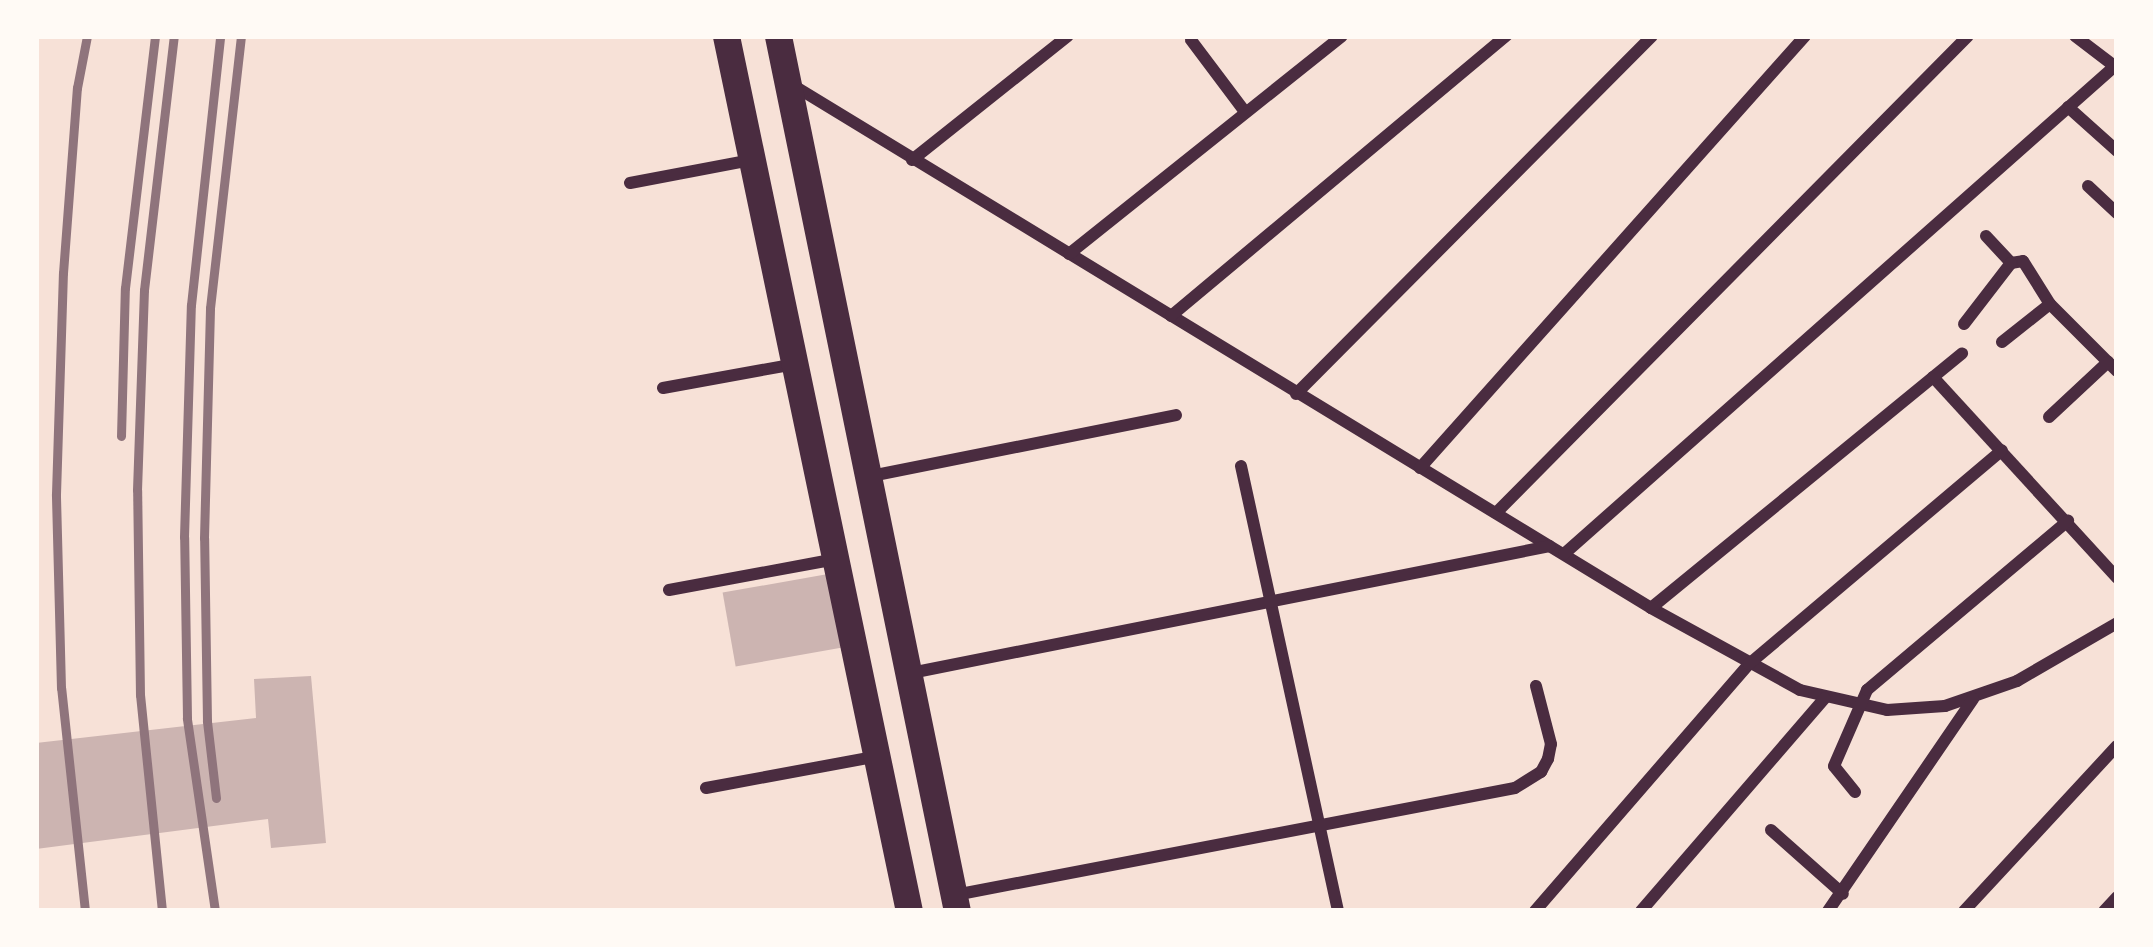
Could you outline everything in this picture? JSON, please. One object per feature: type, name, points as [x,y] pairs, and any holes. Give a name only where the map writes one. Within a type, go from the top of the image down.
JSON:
[{"type":"main road","points":[[725,36],[910,911]]},
{"type":"main road","points":[[778,36],[955,903]]},
{"type":"street","points":[[912,160],[1068,36]]},
{"type":"street","points":[[1171,316],[1506,36]]},
{"type":"street","points":[[1296,394],[1652,36]]},
{"type":"street","points":[[1420,468],[1805,36]]},
{"type":"street","points":[[1496,513],[1968,36]]},
{"type":"street","points":[[1564,554],[2116,67],[2075,36]]},
{"type":"street","points":[[1069,254],[1333,39]]},
{"type":"street","points":[[1191,40],[1245,112]]},
{"type":"street","points":[[788,82],[1651,608],[1749,664],[1825,698],[1858,706],[1916,710],[1973,698],[2017,681],[2117,623]]},
{"type":"street","points":[[2068,107],[2117,152]]},
{"type":"street","points":[[630,183],[754,160]]},
{"type":"street","points":[[2088,186],[2117,213]]},
{"type":"street","points":[[1986,236],[2011,263]]},
{"type":"street","points":[[1964,324],[2011,263],[2023,261],[2050,304],[2113,366],[2049,417]]},
{"type":"street","points":[[2002,342],[2050,304]]},
{"type":"street","points":[[1651,608],[1962,353]]},
{"type":"street","points":[[663,388],[796,364]]},
{"type":"street","points":[[1933,377],[2117,578]]},
{"type":"street","points":[[869,476],[1176,416]]},
{"type":"street","points":[[1535,911],[1749,664],[2002,450]]},
{"type":"street","points":[[1240,466],[1338,911]]},
{"type":"street","points":[[1856,792],[1834,766],[1872,683],[2068,521]]},
{"type":"street","points":[[910,674],[1550,546]]},
{"type":"street","points":[[669,590],[837,559]]},
{"type":"street","points":[[955,903],[1529,782],[1540,772],[1551,744],[1536,686]]},
{"type":"street","points":[[1641,911],[1825,698]]},
{"type":"street","points":[[1828,911],[1844,894],[1973,698]]},
{"type":"street","points":[[1964,911],[2117,746]]},
{"type":"street","points":[[706,788],[879,755]]},
{"type":"street","points":[[1771,830],[1844,894]]},
{"type":"street","points":[[2104,911],[2117,897]]},
{"type":"building","points":[[828,574],[841,648],[736,666],[723,593]]},
{"type":"building","points":[[311,676],[326,843],[271,848],[268,819],[36,849],[36,743],[256,718],[254,679]]},
{"type":"railway","points":[[85,911],[61,688],[56,494],[63,273],[77,88],[87,36]]},
{"type":"railway","points":[[121,436],[125,288],[155,36]]},
{"type":"railway","points":[[162,911],[140,695],[137,490],[144,290],[174,36]]},
{"type":"railway","points":[[215,911],[187,718],[184,537],[191,305],[220,36]]},
{"type":"railway","points":[[216,798],[207,721],[204,538],[210,308],[241,36]]}]
